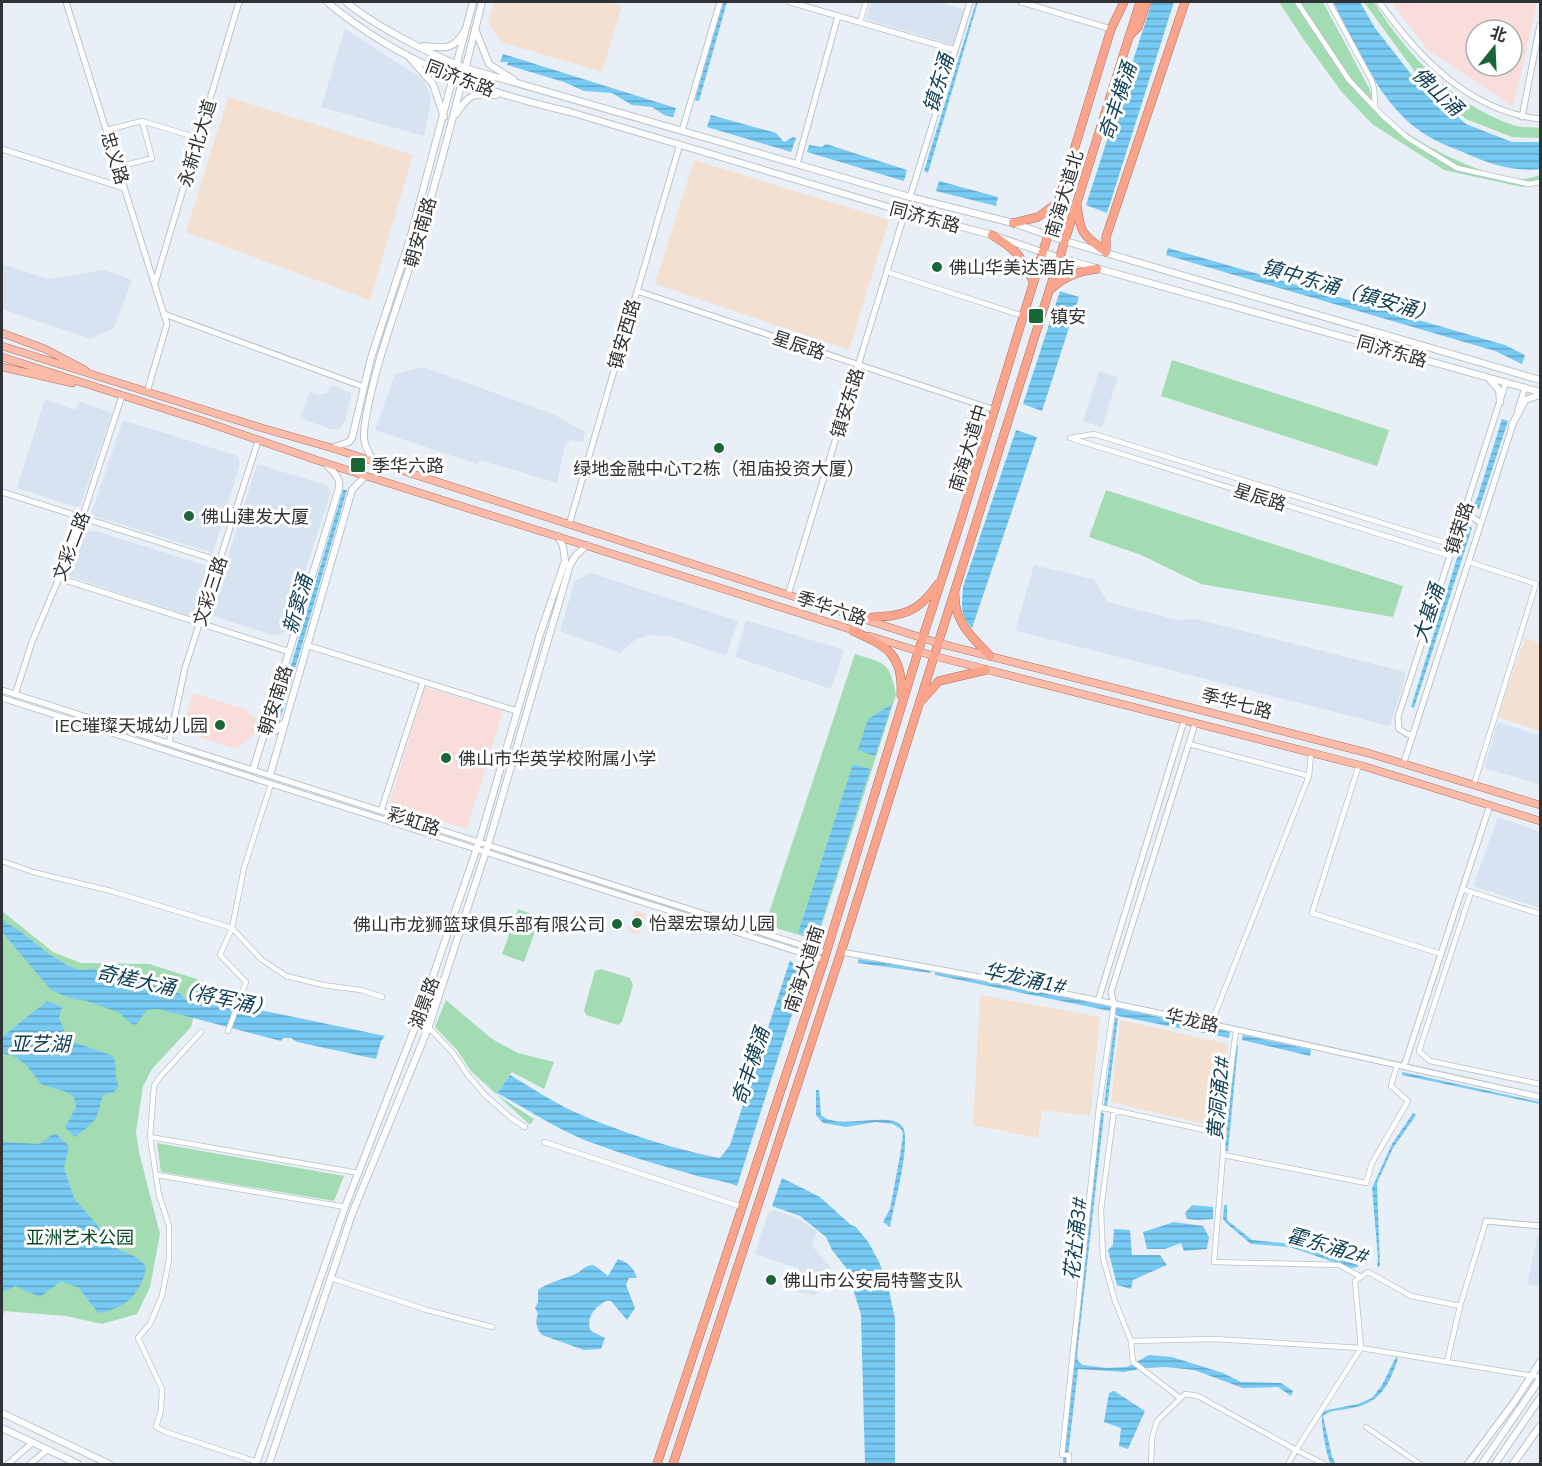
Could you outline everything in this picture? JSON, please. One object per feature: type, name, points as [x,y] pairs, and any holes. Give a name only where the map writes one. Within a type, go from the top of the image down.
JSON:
[{"type":"highway","points":[[1117,2],[1119,12]]},
{"type":"highway","name":"南海大道北","points":[[1042,252],[1111,29],[1124,2]]},
{"type":"highway","name":"南海大道北","points":[[1060,258],[1140,2]]},
{"type":"highway","points":[[1129,36],[1138,27],[1147,2]]},
{"type":"highway","points":[[1106,252],[1106,237],[1185,2]]},
{"type":"highway","points":[[1013,223],[1038,217],[1058,202]]},
{"type":"highway","points":[[1077,203],[1079,225],[1085,236],[1106,252]]},
{"type":"highway","points":[[992,235],[1015,250],[1024,262],[1033,282]]},
{"type":"highway","name":"南海大道中","points":[[918,652],[995,410],[1042,252]]},
{"type":"highway","name":"南海大道中","points":[[934,656],[1060,258]]},
{"type":"highway","points":[[1050,290],[1058,282],[1073,274],[1097,269]]},
{"type":"highway","points":[[964,509],[967,514],[977,518]]},
{"type":"highway","points":[[861,618],[907,613],[917,609],[929,597],[942,578]]},
{"type":"highway","points":[[956,583],[957,614],[964,628],[990,656]]},
{"type":"highway","points":[[853,631],[884,645],[899,665],[902,685],[900,709]]},
{"type":"highway","name":"南海大道南","points":[[657,1464],[825,956],[918,652]]},
{"type":"highway","name":"南海大道南","points":[[673,1464],[841,952],[934,656]]},
{"type":"highway","points":[[918,706],[939,681],[986,670]]},
{"type":"main road","name":"同济东路","points":[[327,2],[352,22],[409,57],[454,78],[508,96],[680,144],[905,212],[992,235],[1097,269],[1525,387],[1540,394]]},
{"type":"main road","name":"同济东路","points":[[346,2],[418,45],[465,68],[910,197],[1013,223],[1065,242],[1106,252],[1540,380]]},
{"type":"main road","name":"朝安南路","points":[[332,448],[349,442],[352,438],[371,358],[410,238],[444,117],[472,2]]},
{"type":"main road","name":"朝安南路","points":[[373,461],[364,446],[364,439],[379,361],[418,241],[482,2]]},
{"type":"main road","points":[[418,45],[445,48],[454,45],[467,26]]},
{"type":"main road","points":[[475,28],[489,64],[525,86]]},
{"type":"main road","points":[[409,57],[433,84],[444,117]]},
{"type":"main road","points":[[452,119],[465,99],[471,95],[508,96]]},
{"type":"main road","points":[[2,333],[45,349],[98,377]]},
{"type":"main road","name":"季华六路","points":[[2,346],[332,448],[923,638]]},
{"type":"main road","name":"季华六路","points":[[2,357],[365,476],[934,656]]},
{"type":"main road","points":[[2,367],[96,387]]},
{"type":"main road","points":[[1487,378],[1499,390],[1500,402]]},
{"type":"main road","points":[[1512,426],[1526,400],[1540,394]]},
{"type":"main road","points":[[325,463],[336,474],[340,482],[339,488]]},
{"type":"main road","name":"朝安南路","points":[[270,775],[353,487],[365,476]]},
{"type":"main road","points":[[339,488],[344,483],[350,484],[351,494]]},
{"type":"main road","name":"朝安南路","points":[[253,770],[339,488]]},
{"type":"main road","name":"湖景路","points":[[256,1463],[345,1207],[419,1017],[477,850],[540,634],[565,561],[563,546],[558,536]]},
{"type":"main road","name":"湖景路","points":[[269,1464],[352,1214],[429,1026],[486,853],[570,565],[586,545]]},
{"type":"main road","name":"季华七路","points":[[923,638],[1404,762],[1540,805]]},
{"type":"main road","name":"季华七路","points":[[934,656],[1359,765],[1540,821]]},
{"type":"main road","points":[[268,721],[271,729],[275,731],[284,723]]},
{"type":"main road","points":[[1468,1464],[1515,1401],[1540,1362]]},
{"type":"main road","points":[[1482,1464],[1540,1378]]},
{"type":"main road","points":[[1495,1464],[1540,1398]]},
{"type":"main road","points":[[2,1413],[110,1464]]},
{"type":"main road","points":[[1513,1464],[1540,1426]]},
{"type":"main road","points":[[2,1428],[78,1464]]},
{"type":"street","name":"忠义路","points":[[66,2],[167,324],[147,392]]},
{"type":"street","name":"永新北大道","points":[[155,285],[238,2]]},
{"type":"street","points":[[682,131],[720,2]]},
{"type":"street","points":[[790,2],[956,50]]},
{"type":"street","points":[[860,22],[866,2]]},
{"type":"street","points":[[910,197],[970,2]]},
{"type":"street","points":[[1021,2],[1111,29]]},
{"type":"street","points":[[1297,2],[1349,80],[1408,138],[1457,168],[1529,184],[1540,182]]},
{"type":"street","points":[[1329,2],[1372,81],[1375,108]]},
{"type":"street","points":[[1379,2],[1397,27],[1432,66],[1468,93],[1492,107],[1522,117],[1540,119]]},
{"type":"street","points":[[797,164],[838,15]]},
{"type":"street","points":[[1522,117],[1540,25]]},
{"type":"street","points":[[119,167],[152,158],[142,120]]},
{"type":"street","points":[[107,130],[142,120],[198,138]]},
{"type":"street","name":"镇安西路","points":[[569,525],[680,144]]},
{"type":"street","points":[[2,149],[124,188]]},
{"type":"street","name":"镇安东路","points":[[788,595],[905,212]]},
{"type":"street","points":[[887,272],[1023,316]]},
{"type":"street","name":"星辰路","points":[[637,291],[995,410]]},
{"type":"street","points":[[164,314],[364,387]]},
{"type":"street","name":"镇荣路","points":[[1413,735],[1399,729],[1398,717],[1506,382]]},
{"type":"street","name":"镇荣路","points":[[1404,762],[1525,387]]},
{"type":"street","name":"文彩二路","points":[[15,695],[32,642],[82,518],[122,396]]},
{"type":"street","name":"星辰路","points":[[1450,556],[1070,438],[1094,434],[1453,545]]},
{"type":"street","name":"文彩三路","points":[[169,743],[185,668],[258,441]]},
{"type":"street","points":[[2,492],[219,561]]},
{"type":"street","points":[[1462,520],[1472,517],[1481,523]]},
{"type":"street","points":[[1468,562],[1536,584],[1474,784]]},
{"type":"street","points":[[59,578],[290,652]]},
{"type":"street","points":[[306,645],[517,711]]},
{"type":"street","points":[[381,811],[423,682]]},
{"type":"street","name":"彩虹路","points":[[2,690],[479,842],[792,945],[813,956],[825,956]]},
{"type":"street","name":"彩虹路","points":[[2,699],[486,853],[792,945],[815,949],[825,956]]},
{"type":"street","points":[[1098,1000],[1184,721]]},
{"type":"street","points":[[1069,1464],[1070,1455],[1065,1455],[1114,1004],[1111,992],[1195,724]]},
{"type":"street","points":[[1189,744],[1309,776]]},
{"type":"street","points":[[1211,1024],[1309,776],[1311,753]]},
{"type":"street","points":[[1359,765],[1312,913],[1440,957],[1448,962]]},
{"type":"street","points":[[253,770],[268,783]]},
{"type":"street","points":[[229,1030],[246,982],[220,955],[232,928],[244,868],[270,775]]},
{"type":"street","points":[[1404,1066],[1490,805]]},
{"type":"street","points":[[2,861],[33,872],[111,891],[232,928],[261,959],[286,976],[323,985],[362,990],[382,997]]},
{"type":"street","points":[[1462,889],[1540,914]]},
{"type":"street","points":[[1472,892],[1419,1051],[1430,1061],[1540,1084]]},
{"type":"street","points":[[1445,942],[1454,945]]},
{"type":"street","name":"华龙路","points":[[841,952],[988,977],[1540,1097]]},
{"type":"street","points":[[419,1017],[453,1053],[485,1095],[525,1127]]},
{"type":"street","points":[[1236,1030],[1223,1134],[1214,1262],[1339,1266],[1361,1277]]},
{"type":"street","points":[[201,1032],[154,1086],[150,1137],[159,1196],[169,1226],[169,1259],[162,1296],[150,1324],[138,1338],[162,1389],[156,1426],[166,1432],[256,1463]]},
{"type":"street","points":[[1223,1155],[1366,1183],[1372,1163],[1408,1101],[1392,1086],[1397,1065]]},
{"type":"street","points":[[1447,1076],[1450,1065]]},
{"type":"street","points":[[1102,1108],[1223,1134]]},
{"type":"street","points":[[1114,1110],[1101,1210],[1103,1258],[1115,1301],[1131,1341],[1133,1362],[1180,1398]]},
{"type":"street","points":[[150,1137],[359,1173]]},
{"type":"street","points":[[544,1142],[742,1207]]},
{"type":"street","points":[[157,1175],[345,1207]]},
{"type":"street","points":[[1447,1362],[1460,1306],[1486,1221],[1540,1226]]},
{"type":"street","points":[[1288,1464],[1361,1347],[1355,1281],[1368,1272],[1411,1296],[1460,1306]]},
{"type":"street","points":[[331,1278],[427,1310],[492,1327]]},
{"type":"street","points":[[1131,1341],[1214,1339],[1361,1347],[1540,1378]]},
{"type":"street","points":[[1151,1464],[1152,1438],[1156,1421],[1185,1394],[1198,1396],[1321,1464]]},
{"type":"street","points":[[1366,1427],[1419,1464]]},
{"type":"street","points":[[8,1464],[32,1443]]},
{"type":"street","points":[[30,1464],[47,1450]]},
{"type":"shaded area","points":[[494,2],[606,2],[622,6],[602,72],[501,42],[488,22]]},
{"type":"shaded area","points":[[871,2],[938,2],[965,10],[953,45],[866,19]]},
{"type":"shaded area","points":[[1391,2],[1537,2],[1524,59],[1524,18],[1464,18],[1464,74],[1428,50]]},
{"type":"shaded area","points":[[345,29],[420,77],[426,85],[431,96],[424,136],[321,107]]},
{"type":"shaded area","points":[[1470,78],[1520,78],[1513,107]]},
{"type":"shaded area","points":[[228,97],[413,155],[370,300],[186,232]]},
{"type":"shaded area","points":[[694,160],[889,220],[849,350],[655,284]]},
{"type":"shaded area","points":[[2,264],[48,279],[104,270],[132,280],[114,328],[91,339],[2,309]]},
{"type":"shaded area","points":[[423,367],[553,414],[585,432],[583,442],[571,440],[565,445],[557,483],[480,460],[477,464],[375,430],[395,374]]},
{"type":"shaded area","points":[[1099,371],[1118,377],[1102,427],[1083,421]]},
{"type":"shaded area","points":[[331,385],[352,393],[345,421],[340,429],[331,429],[300,418],[310,392],[317,395],[327,393]]},
{"type":"shaded area","points":[[45,399],[76,410],[79,401],[112,413],[80,506],[76,507],[17,488]]},
{"type":"shaded area","points":[[123,420],[238,456],[240,464],[213,553],[91,515]]},
{"type":"shaded area","points":[[257,464],[326,485],[331,492],[285,632],[275,636],[210,615]]},
{"type":"shaded area","points":[[96,531],[204,565],[209,572],[194,612],[187,615],[69,576],[69,564],[81,534]]},
{"type":"shaded area","points":[[1034,565],[1093,579],[1108,602],[1177,620],[1196,619],[1402,671],[1406,674],[1390,726],[1017,631]]},
{"type":"shaded area","points":[[591,573],[738,621],[726,656],[669,636],[651,635],[636,639],[620,653],[560,631],[575,581]]},
{"type":"shaded area","points":[[746,620],[844,650],[831,689],[735,657]]},
{"type":"shaded area","points":[[1525,638],[1540,643],[1540,731],[1498,717]]},
{"type":"shaded area","name":"佛山市华英学校附属小学","points":[[425,687],[503,711],[467,829],[389,805]]},
{"type":"shaded area","name":"IEC璀璨天城幼儿园","points":[[193,693],[248,710],[251,716],[259,719],[253,736],[236,749],[181,731]]},
{"type":"shaded area","points":[[1499,722],[1540,736],[1540,784],[1487,769],[1485,766]]},
{"type":"shaded area","points":[[1498,817],[1540,832],[1540,908],[1473,886]]},
{"type":"shaded area","name":"怡翠宏璟幼儿园","points":[[635,910],[646,914],[639,935],[628,932]]},
{"type":"shaded area","points":[[980,995],[1100,1017],[1090,1116],[1042,1110],[1038,1138],[973,1125]]},
{"type":"shaded area","points":[[1120,1020],[1228,1044],[1217,1127],[1111,1102]]},
{"type":"shaded area","points":[[774,1210],[796,1217],[817,1232],[812,1246],[831,1268],[816,1295],[793,1291],[799,1269],[755,1254],[768,1213]]},
{"type":"shaded area","points":[[1538,1234],[1540,1234],[1540,1287],[1527,1284]]},
{"type":"green space","points":[[1279,2],[1323,2],[1370,90],[1374,104],[1401,129],[1442,153],[1486,172],[1524,179],[1540,175],[1540,184],[1522,187],[1444,170],[1372,124],[1341,91]]},
{"type":"green space","points":[[1364,2],[1374,2],[1416,58],[1452,91],[1491,116],[1516,126],[1540,128],[1540,138],[1512,137],[1466,119],[1420,79]]},
{"type":"green space","points":[[1172,360],[1389,430],[1377,466],[1161,396]]},
{"type":"green space","points":[[1106,490],[1403,586],[1393,617],[1201,584],[1141,555],[1089,537]]},
{"type":"green space","points":[[855,654],[880,662],[888,670],[896,695],[817,940],[765,925]]},
{"type":"green space","points":[[518,909],[540,917],[524,962],[502,954]]},
{"type":"green space","name":"亚洲艺术公园","points":[[2,911],[53,952],[81,963],[149,964],[203,981],[191,1027],[152,1069],[143,1086],[136,1132],[160,1234],[150,1287],[137,1314],[102,1324],[66,1316],[4,1311],[2,1319]]},
{"type":"green space","points":[[601,969],[630,978],[633,985],[622,1022],[618,1025],[586,1015],[584,1010],[595,971]]},
{"type":"green space","points":[[446,1000],[492,1039],[518,1053],[554,1062],[544,1089],[512,1072],[496,1094],[471,1071],[457,1050],[435,1027]]},
{"type":"green space","points":[[496,1094],[534,1119],[530,1125]]},
{"type":"green space","points":[[157,1143],[344,1176],[334,1201],[161,1172]]},
{"type":"water","points":[[722,2],[727,2],[699,101],[695,100]]},
{"type":"water","points":[[976,2],[978,2],[928,173],[924,171]]},
{"type":"water","points":[[1152,2],[1174,2],[1107,213],[1086,205]]},
{"type":"water","name":"佛山涌","points":[[1333,2],[1360,2],[1375,28],[1414,78],[1466,124],[1512,142],[1540,142],[1540,169],[1511,168],[1483,161],[1433,139],[1407,121],[1370,74]]},
{"type":"water","points":[[503,54],[676,108],[673,117],[664,115],[652,107],[632,105],[612,93],[584,91],[564,82],[507,65],[508,62],[500,62]]},
{"type":"water","points":[[711,115],[776,133],[784,142],[793,137],[796,138],[791,152],[707,127]]},
{"type":"water","points":[[826,144],[907,170],[904,181],[807,152],[809,145],[822,147]]},
{"type":"water","points":[[939,181],[998,197],[996,206],[936,191]]},
{"type":"water","points":[[1168,248],[1505,345],[1525,355],[1522,364],[1495,351],[1166,255]]},
{"type":"water","points":[[1060,291],[1079,297],[1042,411],[1023,404]]},
{"type":"water","points":[[1502,419],[1508,421],[1479,509],[1472,507],[1477,499]]},
{"type":"water","points":[[1016,430],[1037,437],[972,628],[963,614],[963,587]]},
{"type":"water","points":[[343,490],[347,490],[278,727],[273,726]]},
{"type":"water","points":[[1467,526],[1472,527],[1471,531],[1414,708],[1411,707]]},
{"type":"water","points":[[892,704],[875,756],[858,750],[868,719]]},
{"type":"water","points":[[853,764],[870,769],[821,924],[809,934],[798,933]]},
{"type":"water","points":[[2,920],[49,954],[68,966],[80,970],[103,971],[133,966],[158,989],[179,993],[187,1001],[200,999],[227,1003],[385,1036],[381,1041],[376,1059],[297,1042],[291,1038],[283,1038],[281,1041],[159,1009],[147,1010],[136,1025],[130,1023],[120,1013],[51,990],[2,932]]},
{"type":"water","points":[[858,959],[929,970],[931,973],[858,963]]},
{"type":"water","points":[[790,960],[804,977],[737,1186],[587,1141],[497,1093],[510,1075],[566,1108],[602,1123],[662,1144],[720,1158],[730,1145]]},
{"type":"water","points":[[935,972],[1111,1007],[1110,1011],[935,975]]},
{"type":"water","name":"亚艺湖","points":[[47,1001],[62,1007],[59,1018],[68,1040],[113,1056],[114,1060],[119,1086],[114,1092],[103,1095],[94,1121],[75,1137],[65,1127],[76,1107],[74,1097],[41,1084],[26,1065],[15,1057],[2,1053],[2,1037]]},
{"type":"water","points":[[1116,1008],[1230,1032],[1229,1038],[1118,1016],[1115,1014]]},
{"type":"water","points":[[1115,1018],[1118,1018],[1107,1107],[1104,1105]]},
{"type":"water","points":[[1243,1035],[1308,1049],[1311,1050],[1310,1056],[1242,1040]]},
{"type":"water","points":[[1235,1046],[1238,1046],[1228,1151],[1225,1151]]},
{"type":"water","points":[[1402,1072],[1540,1102],[1540,1104],[1402,1075]]},
{"type":"water","points":[[816,1090],[819,1090],[821,1115],[830,1120],[843,1122],[884,1120],[895,1121],[902,1126],[905,1136],[904,1158],[890,1227],[883,1222],[890,1209],[901,1150],[903,1134],[901,1129],[893,1124],[876,1122],[846,1127],[823,1123],[816,1115]]},
{"type":"water","points":[[1100,1111],[1104,1114],[1078,1361],[1083,1365],[1106,1368],[1127,1367],[1149,1355],[1172,1357],[1223,1373],[1241,1382],[1281,1383],[1293,1391],[1291,1396],[1278,1387],[1243,1388],[1194,1370],[1166,1367],[1124,1372],[1078,1369],[1067,1464],[1063,1464],[1066,1411]]},
{"type":"water","points":[[1413,1113],[1416,1115],[1393,1148],[1377,1183],[1380,1267],[1377,1266],[1372,1188],[1392,1144]]},
{"type":"water","points":[[55,1133],[69,1146],[64,1168],[74,1198],[111,1244],[136,1257],[146,1267],[141,1285],[131,1298],[108,1311],[98,1313],[79,1288],[61,1281],[40,1297],[15,1286],[2,1293],[2,1139],[6,1142],[39,1144]]},
{"type":"water","points":[[782,1178],[820,1197],[856,1227],[869,1243],[887,1281],[895,1319],[895,1464],[865,1464],[861,1315],[847,1269],[832,1250],[826,1237],[800,1216],[772,1206]]},
{"type":"water","points":[[1192,1205],[1213,1207],[1213,1219],[1187,1219],[1185,1213]]},
{"type":"water","points":[[1224,1205],[1227,1205],[1227,1220],[1252,1240],[1292,1244],[1358,1265],[1358,1267],[1351,1268],[1290,1247],[1251,1244],[1223,1219]]},
{"type":"water","points":[[1174,1222],[1203,1226],[1209,1237],[1207,1249],[1184,1251],[1181,1243],[1165,1249],[1147,1249],[1143,1232]]},
{"type":"water","points":[[1114,1229],[1130,1230],[1132,1255],[1160,1255],[1167,1265],[1133,1280],[1131,1289],[1117,1285],[1108,1250],[1113,1245]]},
{"type":"water","points":[[618,1259],[630,1266],[637,1278],[629,1278],[626,1285],[635,1308],[627,1320],[611,1301],[598,1306],[590,1317],[589,1326],[591,1331],[605,1338],[601,1349],[584,1350],[542,1335],[538,1330],[538,1313],[535,1308],[538,1302],[538,1290],[591,1265],[608,1276]]},
{"type":"water","points":[[1396,1357],[1398,1359],[1390,1379],[1374,1399],[1357,1407],[1331,1412],[1323,1416],[1332,1457],[1336,1464],[1331,1464],[1324,1439],[1322,1413],[1372,1398],[1382,1385]]},
{"type":"water","points":[[1114,1391],[1145,1411],[1128,1449],[1119,1446],[1121,1428],[1104,1422],[1109,1393]]},
{"type":"place","name":"佛山华美达酒店","points":[[937,267]]},
{"type":"place","name":"镇安","points":[[1036,316]]},
{"type":"place","name":"绿地金融中心T2栋（祖庙投资大厦）","points":[[719,448]]},
{"type":"place","name":"季华六路","points":[[358,465]]},
{"type":"place","name":"佛山建发大厦","points":[[189,516]]},
{"type":"place","name":"IEC璀璨天城幼儿园","points":[[220,725]]},
{"type":"place","name":"佛山市华英学校附属小学","points":[[446,758]]},
{"type":"place","name":"怡翠宏璟幼儿园","points":[[637,923]]},
{"type":"place","name":"佛山市龙狮篮球俱乐部有限公司","points":[[617,924]]},
{"type":"place","name":"佛山市公安局特警支队","points":[[771,1280]]},
{"type":"water label","name":"镇东涌","points":[[938,83]]},
{"type":"water label","name":"奇丰横涌","points":[[1117,101]]},
{"type":"water label","name":"镇中东涌（镇安涌）","points":[[1349,290]]},
{"type":"water label","name":"新窦涌","points":[[297,604]]},
{"type":"water label","name":"大基涌","points":[[1428,613]]},
{"type":"water label","name":"华龙涌1#","points":[[1025,978]]},
{"type":"water label","name":"奇槎大涌（将军涌）","points":[[185,990]]},
{"type":"water label","name":"奇丰横涌","points":[[750,1066]]},
{"type":"water label","name":"黄洞涌2#","points":[[1218,1098]]},
{"type":"water label","name":"花社涌3#","points":[[1075,1239]]},
{"type":"water label","name":"霍东涌2#","points":[[1328,1245]]}]
